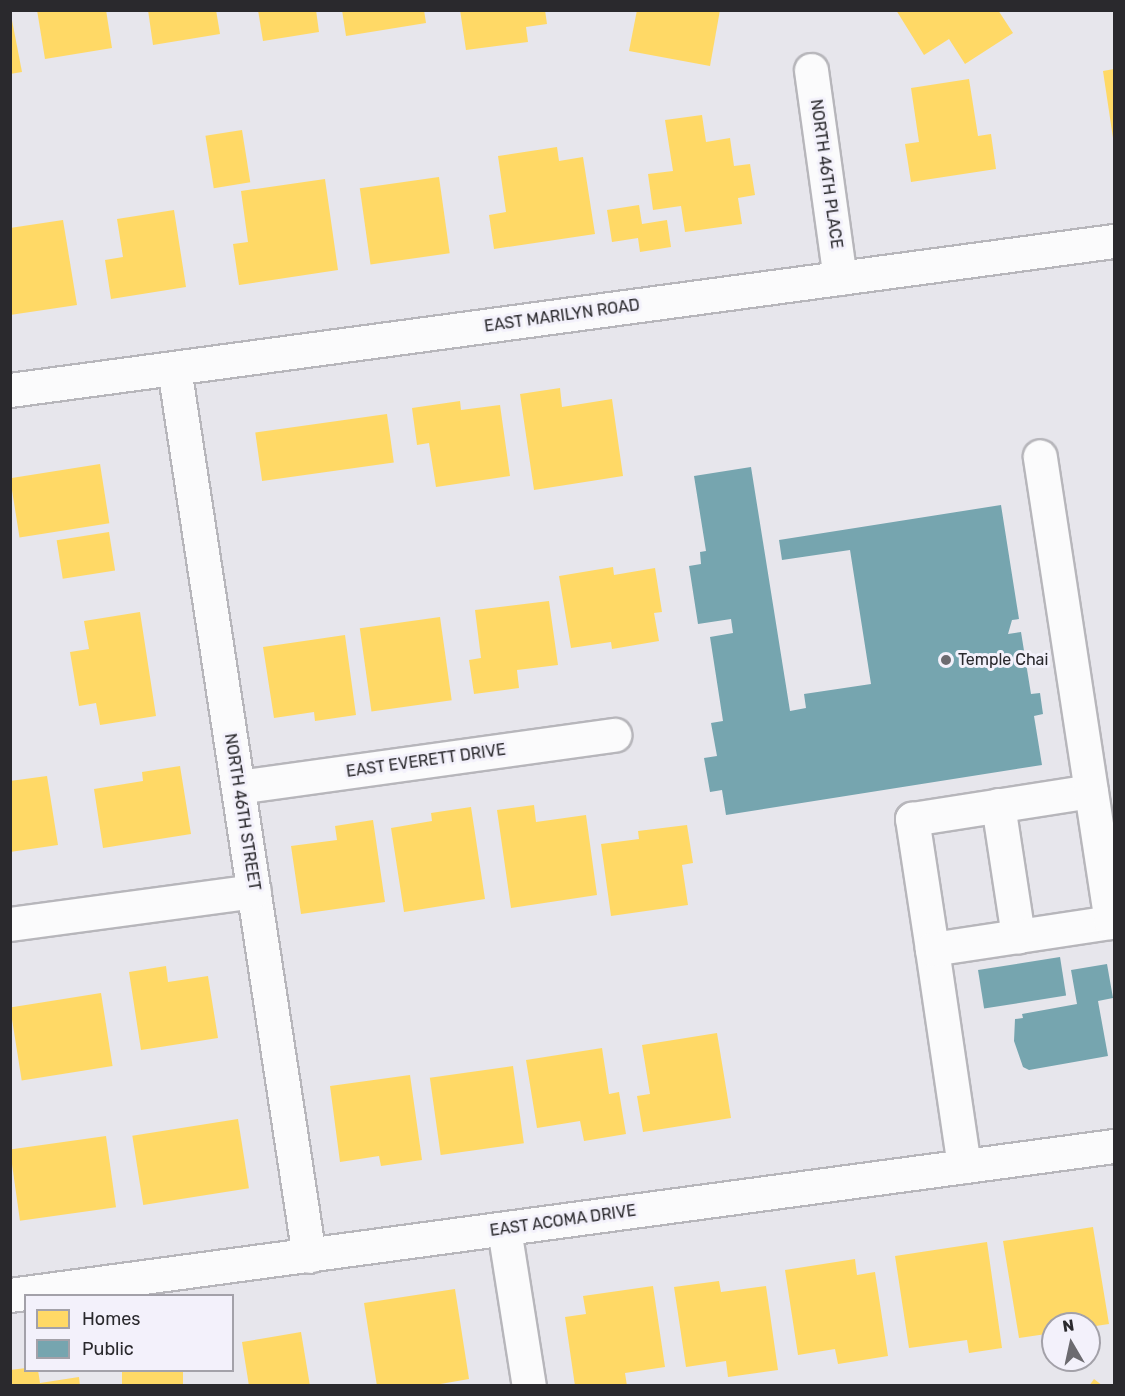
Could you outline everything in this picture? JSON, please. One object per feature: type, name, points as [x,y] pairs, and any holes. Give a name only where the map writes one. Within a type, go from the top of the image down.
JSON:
[{"type":"street","name":"NORTH 46TH PLACE","points":[[811,70],[840,278]]},
{"type":"street","name":"EAST MARILYN ROAD","points":[[10,390],[1114,241]]},
{"type":"street","name":"NORTH 46TH STREET","points":[[174,368],[309,1256]]},
{"type":"street","points":[[932,950],[1111,922],[1040,456]]},
{"type":"street","name":"EAST EVERETT DRIVE","points":[[238,787],[614,735]]},
{"type":"street","points":[[964,1166],[912,819],[1091,791]]},
{"type":"street","points":[[998,806],[1018,936]]},
{"type":"street","points":[[10,924],[254,891]]},
{"type":"street","name":"EAST ACOMA DRIVE","points":[[10,1295],[1114,1146]]},
{"type":"street","points":[[504,1229],[529,1386]]},
{"type":"building: Homes","points":[[10,10],[22,72],[10,74]]},
{"type":"building: Homes","points":[[37,10],[106,10],[112,48],[45,59]]},
{"type":"building: Homes","points":[[148,10],[216,10],[220,34],[153,45]]},
{"type":"building: Homes","points":[[258,10],[316,10],[319,32],[263,41]]},
{"type":"building: Homes","points":[[342,10],[424,10],[426,23],[346,36]]},
{"type":"building: Homes","points":[[460,10],[545,10],[547,24],[526,27],[528,42],[466,50]]},
{"type":"building: Homes","points":[[637,10],[720,10],[710,66],[629,51]]},
{"type":"building: Homes","points":[[896,10],[998,10],[1013,33],[965,64],[949,39],[924,55]]},
{"type":"building: Homes","points":[[1114,69],[1114,138],[1113,138],[1103,71]]},
{"type":"building: Homes","points":[[969,79],[978,136],[991,134],[996,169],[911,182],[905,144],[919,142],[911,88]]},
{"type":"building: Homes","points":[[702,115],[706,142],[730,138],[734,166],[750,164],[755,195],[738,198],[742,224],[685,232],[681,206],[653,210],[648,174],[673,171],[665,120]]},
{"type":"building: Homes","points":[[242,130],[250,182],[214,188],[205,136]]},
{"type":"building: Homes","points":[[557,147],[559,161],[583,157],[595,234],[494,249],[489,215],[506,212],[498,156]]},
{"type":"building: Homes","points":[[439,177],[450,253],[370,264],[360,188]]},
{"type":"building: Homes","points":[[325,179],[338,270],[239,285],[233,244],[248,242],[241,191]]},
{"type":"building: Homes","points":[[639,205],[642,224],[667,220],[671,247],[640,252],[638,238],[612,242],[607,210]]},
{"type":"building: Homes","points":[[174,210],[186,287],[111,299],[105,260],[123,257],[117,219]]},
{"type":"building: Homes","points":[[63,220],[77,305],[10,315],[10,228]]},
{"type":"building: Homes","points":[[560,388],[562,407],[612,399],[623,476],[534,490],[520,394]]},
{"type":"building: Homes","points":[[460,401],[461,410],[500,405],[510,476],[436,487],[429,443],[417,445],[412,408]]},
{"type":"building: Homes","points":[[387,414],[394,463],[262,481],[255,433]]},
{"type":"building: Homes","points":[[100,464],[109,523],[20,537],[10,478]]},
{"type":"building: Homes","points":[[109,532],[115,571],[63,579],[57,540]]},
{"type":"building: Homes","points":[[613,567],[614,575],[655,568],[662,612],[654,613],[659,641],[612,649],[611,642],[571,648],[559,576]]},
{"type":"building: Homes","points":[[549,601],[558,665],[517,670],[519,688],[474,694],[469,660],[481,658],[475,610]]},
{"type":"building: Homes","points":[[140,612],[156,716],[100,725],[96,703],[79,706],[70,652],[89,649],[84,621]]},
{"type":"building: Homes","points":[[440,617],[452,700],[371,711],[360,628]]},
{"type":"building: Homes","points":[[345,635],[356,715],[315,721],[314,712],[274,718],[263,647]]},
{"type":"building: Homes","points":[[180,766],[191,834],[103,848],[94,789],[143,781],[142,772]]},
{"type":"building: Homes","points":[[47,776],[58,845],[10,852],[10,781]]},
{"type":"building: Homes","points":[[534,805],[536,822],[586,815],[597,895],[511,908],[497,810]]},
{"type":"building: Homes","points":[[471,807],[485,899],[404,912],[391,828],[432,821],[431,813]]},
{"type":"building: Homes","points":[[373,820],[385,902],[301,914],[291,846],[337,840],[335,826]]},
{"type":"building: Homes","points":[[687,825],[693,863],[682,865],[688,905],[611,916],[601,844],[639,839],[638,831]]},
{"type":"building: Homes","points":[[166,966],[168,982],[208,976],[218,1038],[141,1050],[129,972]]},
{"type":"building: Homes","points":[[101,993],[113,1066],[22,1080],[10,1007]]},
{"type":"building: Homes","points":[[717,1033],[731,1118],[643,1132],[637,1096],[650,1094],[642,1045]]},
{"type":"building: Homes","points":[[602,1048],[609,1094],[619,1092],[626,1134],[584,1141],[580,1121],[537,1128],[526,1060]]},
{"type":"building: Homes","points":[[513,1066],[524,1143],[441,1155],[430,1078]]},
{"type":"building: Homes","points":[[410,1075],[422,1160],[381,1166],[379,1156],[340,1162],[330,1086]]},
{"type":"building: Homes","points":[[238,1119],[249,1188],[143,1205],[132,1136]]},
{"type":"building: Homes","points":[[106,1136],[116,1207],[20,1221],[10,1149]]},
{"type":"building: Homes","points":[[1093,1227],[1109,1324],[1101,1325],[1101,1312],[1041,1312],[1041,1335],[1019,1338],[1003,1241]]},
{"type":"building: Homes","points":[[987,1242],[1002,1348],[969,1353],[967,1340],[909,1348],[895,1256]]},
{"type":"building: Homes","points":[[855,1259],[857,1275],[875,1272],[888,1356],[838,1364],[835,1349],[798,1355],[785,1270]]},
{"type":"building: Homes","points":[[719,1281],[721,1292],[766,1286],[778,1370],[728,1377],[726,1361],[686,1367],[674,1287]]},
{"type":"building: Homes","points":[[653,1286],[665,1367],[625,1373],[627,1386],[575,1386],[565,1317],[586,1314],[583,1296]]},
{"type":"building: Homes","points":[[455,1289],[469,1379],[429,1386],[377,1386],[364,1303]]},
{"type":"building: Homes","points":[[301,1332],[310,1386],[249,1386],[242,1342]]},
{"type":"building: Homes","points":[[24,1368],[24,1372],[38,1372],[40,1383],[79,1377],[80,1386],[10,1386],[10,1370]]},
{"type":"building: Homes","points":[[122,1372],[183,1372],[183,1386],[122,1386]]},
{"type":"building: Homes","points":[[1094,1379],[1103,1386],[1089,1386]]},
{"type":"building: Public","name":"Temple Chai","points":[[751,467],[790,711],[806,708],[804,694],[871,684],[850,550],[782,560],[779,540],[1001,505],[1019,619],[1012,620],[1008,634],[1021,632],[1031,694],[1040,693],[1043,714],[1034,716],[1042,765],[726,815],[722,790],[710,792],[704,758],[717,756],[711,723],[723,721],[710,637],[733,633],[731,619],[698,624],[689,566],[701,564],[700,552],[706,551],[694,476]]},
{"type":"building: Public","points":[[1060,957],[1066,996],[984,1009],[978,970]]},
{"type":"building: Public","points":[[1107,964],[1113,998],[1098,1001],[1108,1056],[1029,1070],[1023,1067],[1014,1041],[1015,1019],[1023,1018],[1022,1014],[1077,1004],[1071,970]]},
{"type":"place","name":"Temple Chai","points":[[946,660]]}]
